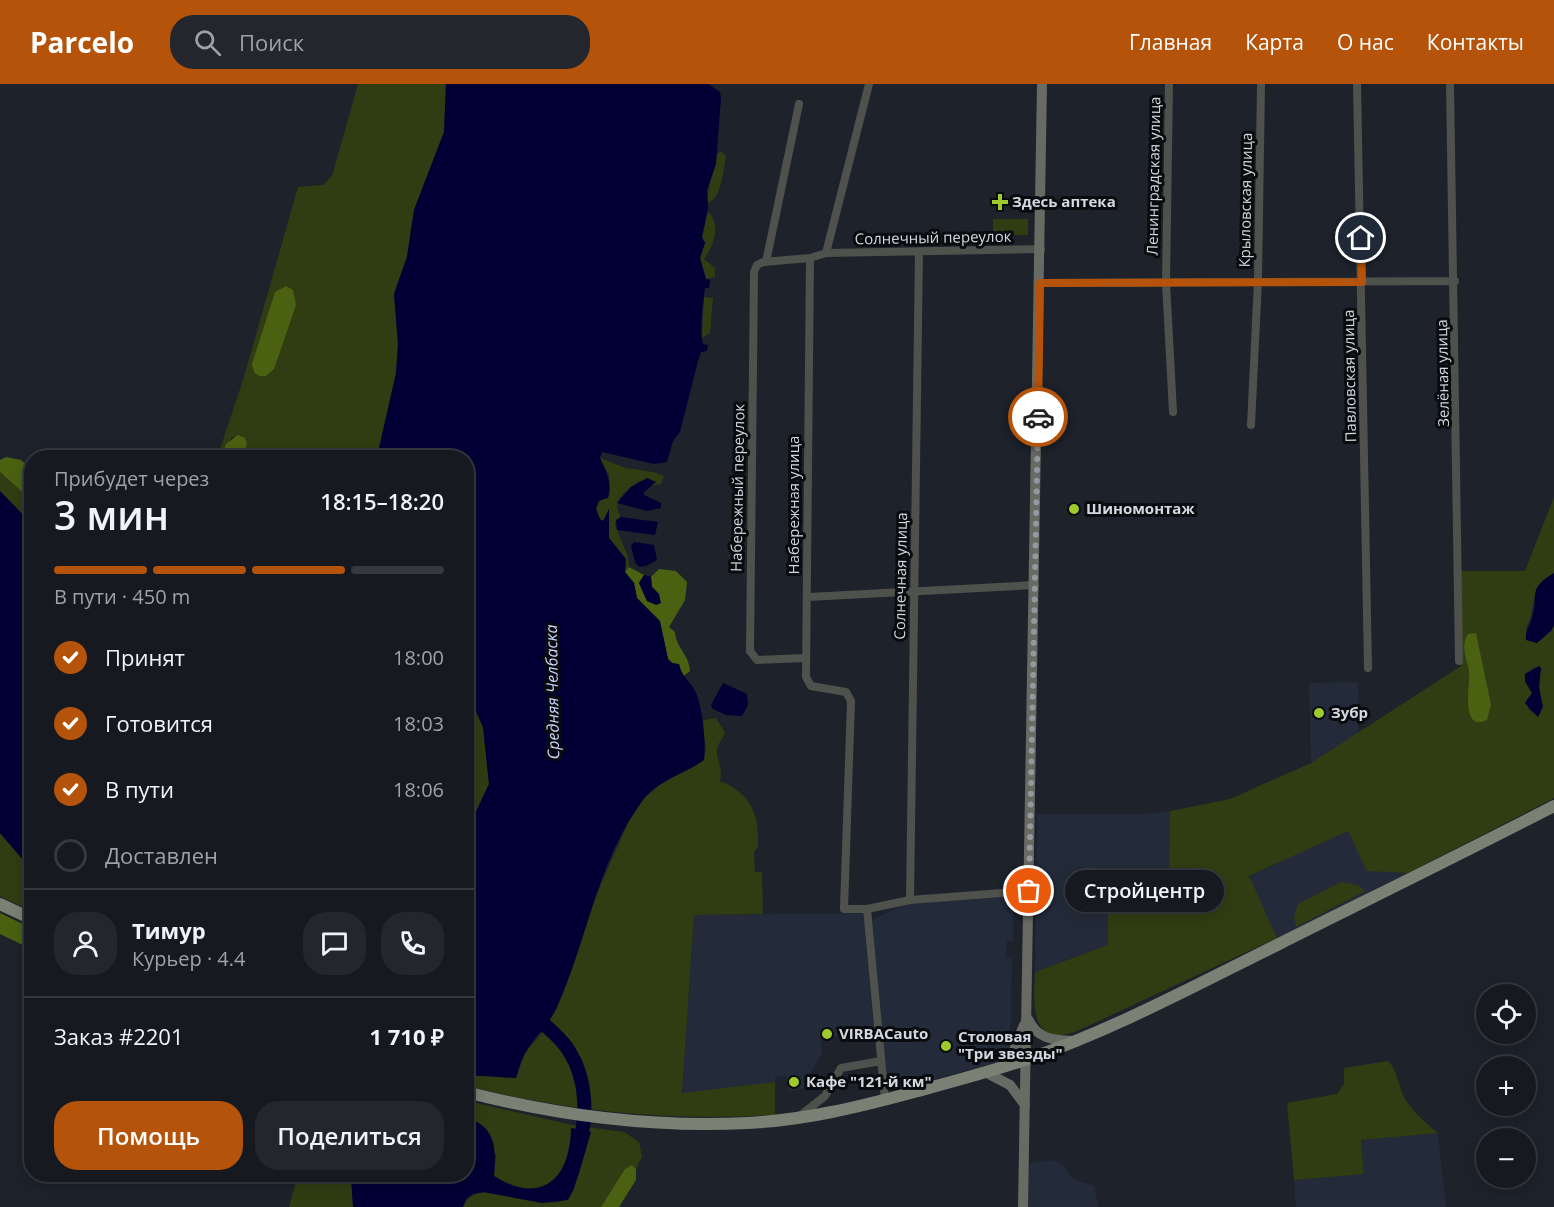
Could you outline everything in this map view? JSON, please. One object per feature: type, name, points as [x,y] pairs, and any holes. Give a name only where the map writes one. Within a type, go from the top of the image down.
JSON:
[{"type":"main road","points":[[474,1094],[555,1111],[621,1121],[683,1125],[750,1123],[797,1118],[885,1100],[1026,1060],[1073,1041],[1208,979],[1554,806]]},
{"type":"main road","points":[[0,904],[24,915]]},
{"type":"street","points":[[799,104],[766,262],[810,258],[826,253],[869,84]]},
{"type":"street","points":[[1023,1207],[1042,84]]},
{"type":"street","name":"Ленинградская улица","points":[[1169,84],[1166,283],[1173,412]]},
{"type":"street","name":"Крыловская улица","points":[[1251,425],[1258,281],[1261,84]]},
{"type":"street","name":"Павловская улица","points":[[1357,84],[1368,668]]},
{"type":"street","name":"Зелёная улица","points":[[1450,84],[1455,281],[1459,661]]},
{"type":"street","name":"Солнечный переулок","points":[[826,253],[1041,249]]},
{"type":"street","name":"Солнечная улица","points":[[910,900],[919,252]]},
{"type":"street","name":"Набережная улица","points":[[810,258],[806,658],[809,684],[840,689],[849,695],[851,701],[844,909],[867,909]]},
{"type":"street","name":"Набережный переулок","points":[[766,262],[757,265],[754,272],[750,651],[758,660],[806,658]]},
{"type":"street","points":[[1040,283],[1455,281]]},
{"type":"street","points":[[808,597],[1035,585]]},
{"type":"street","points":[[885,1100],[867,909],[910,900],[1029,891]]},
{"type":"street","points":[[1026,1016],[1039,1035],[1053,1040],[1073,1041]]},
{"type":"street","points":[[1003,1066],[1014,1050],[1026,1016]]},
{"type":"street","points":[[797,1118],[825,1096],[841,1068],[881,1061]]},
{"type":"street","points":[[985,1072],[1010,1085],[1025,1105]]},
{"type":"shaded area","points":[[1358,682],[1358,733],[1311,763],[1309,683]]},
{"type":"shaded area","points":[[1170,811],[1169,878],[1108,907],[1109,945],[1035,972],[1037,814],[1145,814]]},
{"type":"shaded area","points":[[1348,830],[1408,873],[1277,938],[1248,877]]},
{"type":"shaded area","points":[[1014,896],[1013,941],[1007,941],[1006,958],[1012,959],[1009,1050],[1003,1061],[888,1091],[872,920],[906,904]]},
{"type":"shaded area","points":[[863,913],[874,1030],[821,1039],[822,1054],[810,1073],[808,1088],[789,1091],[786,1076],[775,1077],[775,1082],[682,1094],[694,915]]},
{"type":"shaded area","points":[[1438,1133],[1446,1207],[1296,1207],[1294,1180],[1364,1174],[1361,1140]]},
{"type":"shaded area","points":[[1052,1160],[1062,1164],[1073,1179],[1094,1186],[1099,1207],[1027,1207],[1028,1163]]},
{"type":"green space","points":[[358,84],[446,84],[444,132],[414,210],[407,257],[394,294],[398,344],[396,373],[379,450],[245,450],[247,444],[232,437],[226,450],[220,450],[244,377],[298,187],[323,185],[332,176]]},
{"type":"green space","points":[[721,151],[726,156],[721,183],[713,200],[708,203],[708,190],[717,154]]},
{"type":"green space","points":[[708,212],[715,223],[715,235],[704,259],[715,268],[715,277],[706,279],[700,258],[705,243],[702,237]]},
{"type":"green space","points":[[993,219],[1028,219],[1028,235],[993,235]]},
{"type":"green space","points":[[286,286],[293,290],[296,305],[274,369],[266,376],[259,376],[254,372],[252,364],[275,292]]},
{"type":"green space","points":[[704,297],[713,298],[710,333],[702,338]]},
{"type":"green space","points":[[238,435],[245,438],[247,444],[245,450],[224,450],[226,444]]},
{"type":"green space","points":[[6,457],[24,463],[24,494],[0,472],[0,460]]},
{"type":"green space","points":[[600,458],[626,468],[664,476],[661,484],[651,486],[656,482],[639,481],[621,496],[617,505],[621,517],[616,520],[615,525],[628,557],[629,567],[625,572],[626,559],[609,538],[609,509],[604,521],[600,520],[596,509],[609,485],[609,475]]},
{"type":"green space","points":[[0,472],[24,494],[24,516],[0,491]]},
{"type":"green space","points":[[1554,497],[1554,573],[1539,586],[1525,630],[1551,631],[1554,625],[1554,798],[1408,873],[1367,871],[1348,831],[1249,876],[1277,938],[1075,1032],[1060,1035],[1049,1033],[1041,1027],[1035,1008],[1035,972],[1108,945],[1108,907],[1169,878],[1170,811],[1230,799],[1311,763],[1461,666],[1461,571],[1525,571]],"holes":[[[1535,667],[1540,678],[1538,717],[1528,709],[1527,699],[1532,693],[1525,682],[1525,674]]]},
{"type":"green space","points":[[629,567],[644,575],[639,583],[647,601],[659,594],[652,587],[651,577],[659,569],[676,571],[687,582],[685,600],[669,627],[675,632],[689,665],[690,671],[682,677],[679,665],[668,659],[660,622],[637,598],[634,583],[625,572]]},
{"type":"green space","points":[[1476,633],[1491,705],[1487,720],[1478,722],[1473,719],[1468,704],[1469,671],[1464,648],[1468,634]]},
{"type":"green space","points":[[474,707],[483,727],[489,784],[474,816]]},
{"type":"green space","points":[[716,718],[725,733],[717,748],[721,772],[720,781],[740,792],[755,815],[758,847],[754,851],[755,872],[762,872],[763,914],[694,915],[682,1093],[775,1082],[775,1115],[696,1117],[620,1112],[544,1102],[474,1088],[474,1075],[516,1077],[526,1051],[544,1031],[557,1007],[587,916],[628,823],[644,798],[661,784],[704,760],[706,746],[701,724],[704,720]]},
{"type":"green space","points":[[0,833],[24,861],[24,908],[0,896]]},
{"type":"green space","points":[[1341,882],[1358,885],[1365,891],[1296,927],[1294,917],[1298,904]]},
{"type":"green space","points":[[0,913],[24,925],[24,946],[0,934]]},
{"type":"green space","points":[[1388,1061],[1394,1069],[1409,1104],[1438,1133],[1361,1140],[1364,1174],[1294,1180],[1287,1103],[1337,1094],[1344,1084],[1344,1068]]},
{"type":"green space","points":[[474,1103],[572,1125],[624,1132],[639,1142],[642,1157],[636,1169],[632,1165],[601,1207],[463,1207],[470,1198],[479,1193],[505,1194],[547,1202],[561,1201],[574,1191],[591,1132],[571,1128],[569,1146],[559,1174],[550,1182],[539,1187],[526,1188],[511,1185],[494,1176],[496,1155],[474,1122]]},
{"type":"green space","points":[[632,1165],[636,1169],[636,1180],[619,1207],[601,1207],[625,1169]]},
{"type":"green space","points":[[296,1182],[351,1182],[353,1207],[289,1207]]},
{"type":"water","points":[[446,84],[708,84],[720,92],[721,98],[716,164],[707,190],[708,208],[702,237],[705,243],[700,258],[706,279],[710,280],[709,288],[705,288],[701,323],[703,344],[708,345],[707,351],[701,352],[680,432],[673,441],[667,462],[654,464],[602,452],[600,458],[610,487],[608,498],[598,501],[596,509],[603,521],[609,509],[609,538],[626,559],[625,572],[634,583],[637,598],[660,621],[668,659],[672,663],[679,664],[696,693],[703,726],[704,760],[656,787],[643,800],[627,824],[604,874],[557,1007],[524,1055],[516,1078],[474,1075],[474,816],[489,784],[483,727],[474,707],[474,450],[379,450],[396,373],[398,344],[394,294],[407,257],[414,210],[444,132]]},
{"type":"water","points":[[647,478],[656,482],[644,492],[644,495],[661,503],[661,508],[647,511],[617,503],[631,487]]},
{"type":"water","points":[[0,491],[24,516],[24,861],[0,833]]},
{"type":"water","points":[[621,517],[658,522],[655,535],[617,530],[616,520]]},
{"type":"water","points":[[634,542],[654,545],[657,560],[639,567],[635,562],[631,546]]},
{"type":"water","points":[[1554,573],[1554,625],[1551,631],[1537,643],[1526,640],[1537,588]]},
{"type":"water","points":[[644,575],[651,577],[652,587],[659,594],[661,603],[656,605],[647,601],[639,583]]},
{"type":"water","points":[[1539,666],[1541,668],[1539,687],[1543,707],[1538,717],[1525,703],[1532,693],[1525,681],[1525,674]]},
{"type":"water","points":[[723,683],[747,694],[748,705],[742,716],[726,715],[713,709],[711,705]]},
{"type":"water","points":[[474,1121],[484,1127],[492,1141],[495,1157],[494,1176],[511,1185],[526,1188],[539,1187],[550,1182],[559,1174],[570,1146],[571,1128],[591,1132],[568,1200],[542,1203],[483,1192],[473,1194],[466,1199],[463,1207],[353,1207],[351,1182],[474,1182]]},
{"type":"waterway","name":"Средняя Челбаска","points":[[533,1014],[566,1046],[575,1062],[584,1098],[583,1123],[578,1147]]},
{"type":"way so far","points":[[1029,891],[1038,417]]},
{"type":"place","name":"Здесь аптека","points":[[1000,202]]},
{"type":"place","name":"Шиномонтаж","points":[[1074,509]]},
{"type":"place","name":"Зубр","points":[[1319,713]]},
{"type":"place","name":"Стройцентр","points":[[1029,891]]},
{"type":"place","name":"VIRBACauto","points":[[827,1034]]},
{"type":"place","name":"Столовая \"Три звезды\"","points":[[946,1046]]},
{"type":"place","name":"Кафе \"121-й км\"","points":[[794,1082]]},
{"type":"route","points":[[1038,417],[1040,283],[1362,282],[1361,238]]}]
